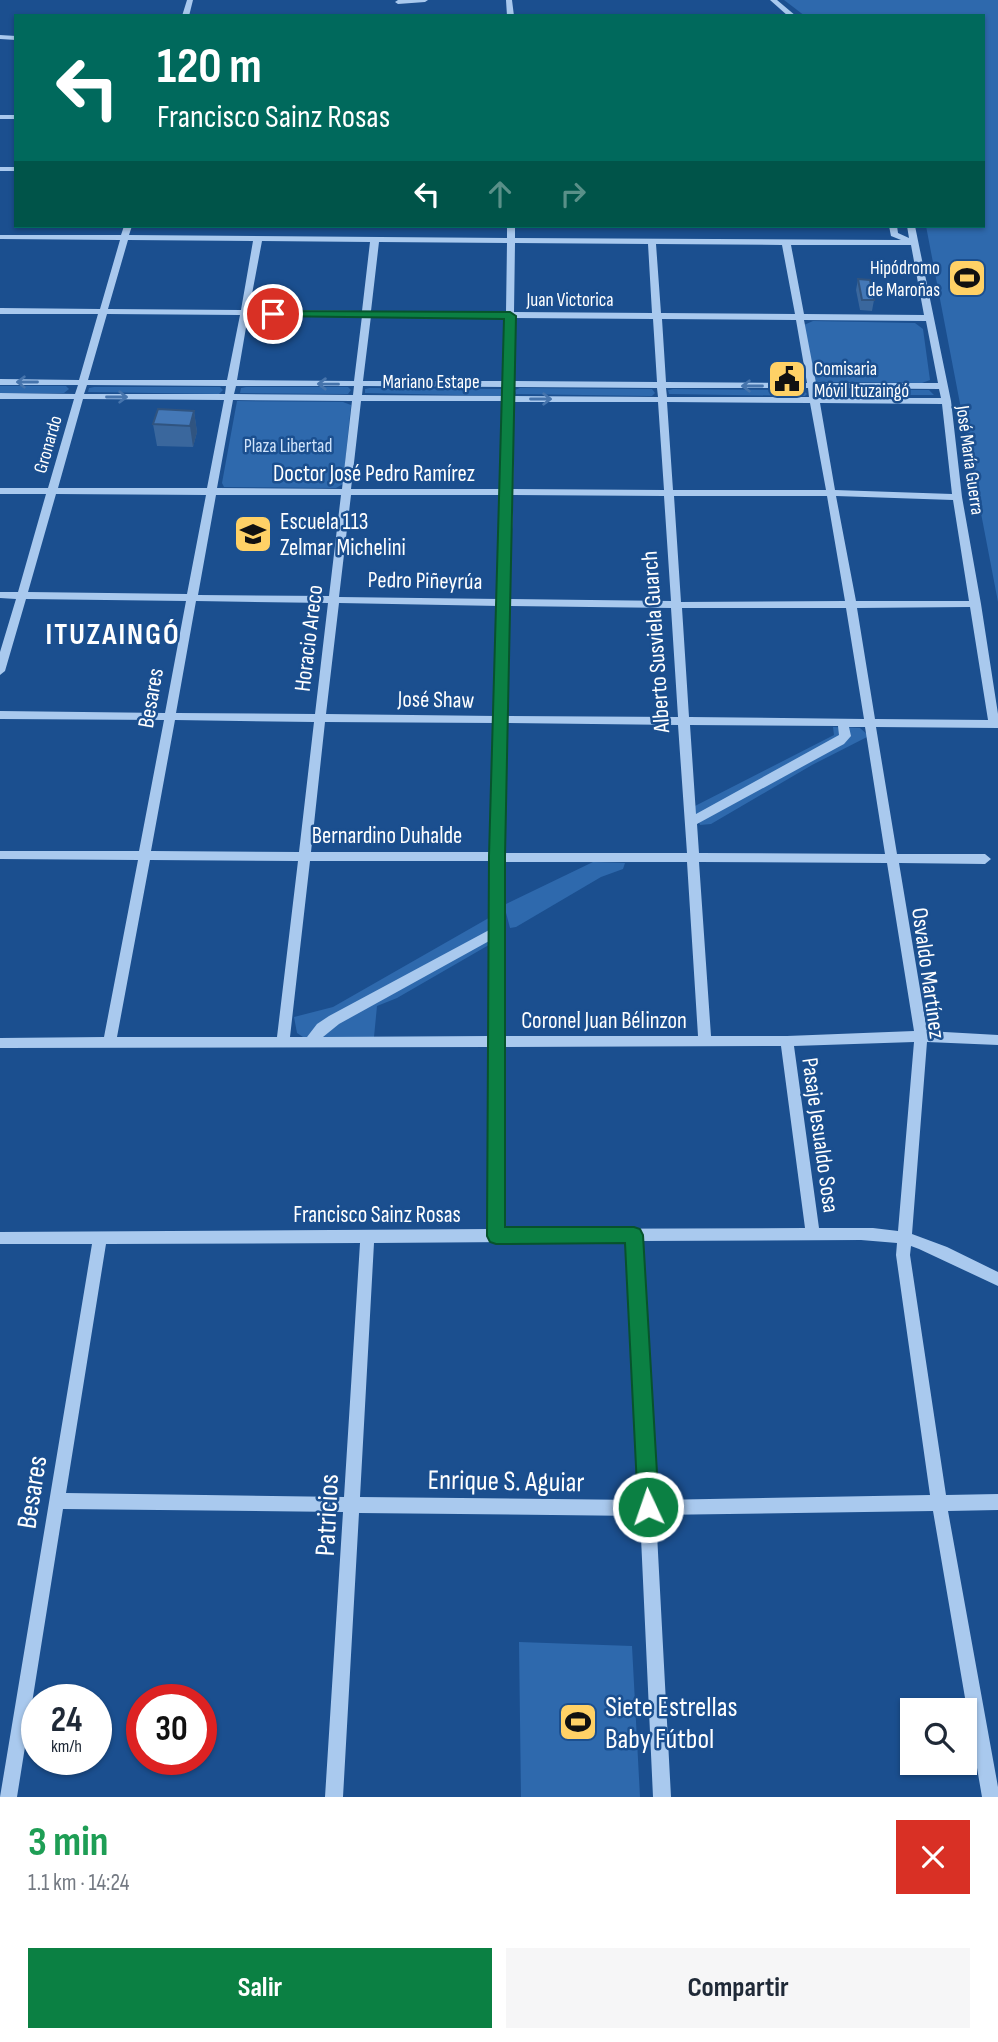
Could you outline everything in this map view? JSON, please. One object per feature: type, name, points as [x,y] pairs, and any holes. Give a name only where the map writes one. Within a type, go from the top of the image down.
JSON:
[{"type":"street","points":[[398,1],[425,0]]},
{"type":"street","points":[[773,0],[790,14]]},
{"type":"street","name":"Gronardo","points":[[0,671],[127,228]]},
{"type":"street","points":[[496,1236],[499,721],[508,492],[511,228]]},
{"type":"street","points":[[893,228],[894,234],[914,243]]},
{"type":"street","name":"José María Guerra","points":[[911,228],[946,401],[957,497],[996,724]]},
{"type":"street","points":[[0,237],[914,243]]},
{"type":"street","name":"Besares","points":[[110,1042],[258,239]]},
{"type":"street","name":"Horacio Areco","points":[[283,1043],[375,239]]},
{"type":"street","name":"Alberto Susviela Guarch","points":[[652,240],[705,1041]]},
{"type":"street","name":"Osvaldo Martínez","points":[[786,241],[810,386],[832,493],[921,1036],[903,1255],[939,1502],[992,1797]]},
{"type":"street","name":"Juan Victorica","points":[[0,312],[930,318]]},
{"type":"street","name":"Mariano Estape","points":[[0,382],[943,386]]},
{"type":"street","name":"Mariano Estape","points":[[0,396],[946,401]]},
{"type":"street","name":"Doctor José Pedro Ramírez","points":[[0,491],[832,493],[957,497]]},
{"type":"street","name":"Pedro Piñeyrúa","points":[[0,595],[676,605],[976,604]]},
{"type":"street","name":"José Shaw","points":[[0,715],[843,725],[996,724]]},
{"type":"street","points":[[690,822],[840,741],[845,736],[843,725]]},
{"type":"street","name":"Bernardino Duhalde","points":[[0,855],[985,859]]},
{"type":"street","points":[[311,1042],[322,1028],[334,1020],[497,931]]},
{"type":"street","name":"Coronel Juan Bélinzon","points":[[0,1043],[787,1041],[921,1036],[998,1040]]},
{"type":"street","name":"Pasaje Jesualdo Sosa","points":[[787,1041],[813,1234]]},
{"type":"street","name":"Francisco Sainz Rosas","points":[[0,1238],[813,1234],[906,1238],[998,1279]]},
{"type":"street","points":[[634,1235],[662,1797]]},
{"type":"street","name":"Patricios","points":[[334,1797],[367,1237]]},
{"type":"street","name":"Besares","points":[[8,1797],[100,1238]]},
{"type":"street","name":"Enrique S. Aguiar","points":[[56,1501],[648,1507],[998,1502]]},
{"type":"green space","name":"Hipódromo de Maroñas","points":[[784,0],[998,0],[998,602],[926,228],[985,228],[985,14],[802,14]]},
{"type":"green space","points":[[813,321],[915,323],[923,329],[930,380],[922,383],[815,382],[804,325]]},
{"type":"green space","points":[[0,386],[66,386],[69,389],[64,393],[0,393]]},
{"type":"green space","points":[[220,387],[223,390],[219,394],[88,392],[89,388]]},
{"type":"green space","points":[[348,387],[351,390],[348,394],[240,393],[241,388]]},
{"type":"green space","points":[[365,389],[505,391],[502,396],[365,393]]},
{"type":"green space","points":[[652,389],[655,393],[652,396],[516,394],[515,390]]},
{"type":"green space","points":[[668,390],[803,390],[807,394],[669,394]]},
{"type":"green space","points":[[929,390],[934,395],[820,395],[818,391]]},
{"type":"green space","name":"Plaza Libertad","points":[[237,401],[343,402],[351,405],[343,484],[336,488],[224,487],[222,483]]},
{"type":"green space","points":[[833,727],[860,728],[869,736],[812,765],[711,824],[700,825],[693,807],[834,735]]},
{"type":"green space","points":[[593,862],[625,863],[623,869],[601,877],[510,928],[504,905]]},
{"type":"green space","points":[[494,915],[494,942],[397,998],[377,1006],[374,1037],[303,1037],[297,1033],[294,1017],[333,1007]]},
{"type":"green space","name":"Siete Estrellas Baby Fútbol","points":[[519,1642],[632,1646],[640,1797],[521,1797]]},
{"type":"building","points":[[858,279],[870,280],[874,300],[862,300]]},
{"type":"building","points":[[158,409],[194,411],[190,426],[153,424]]},
{"type":"place","name":"Hipódromo de Maroñas","points":[[967,278]]},
{"type":"place","name":"Comisaria Móvil Ituzaingó","points":[[787,379]]},
{"type":"place","name":"Escuela 113 Zelmar Michelini","points":[[253,534]]},
{"type":"place","name":"Siete Estrellas Baby Fútbol","points":[[578,1722]]},
{"type":"district","name":"ITUZAINGÓ","points":[[113,634]]},
{"type":"route","points":[[273,314],[510,316],[508,492],[499,721],[496,1236],[634,1235],[648,1507]]}]
